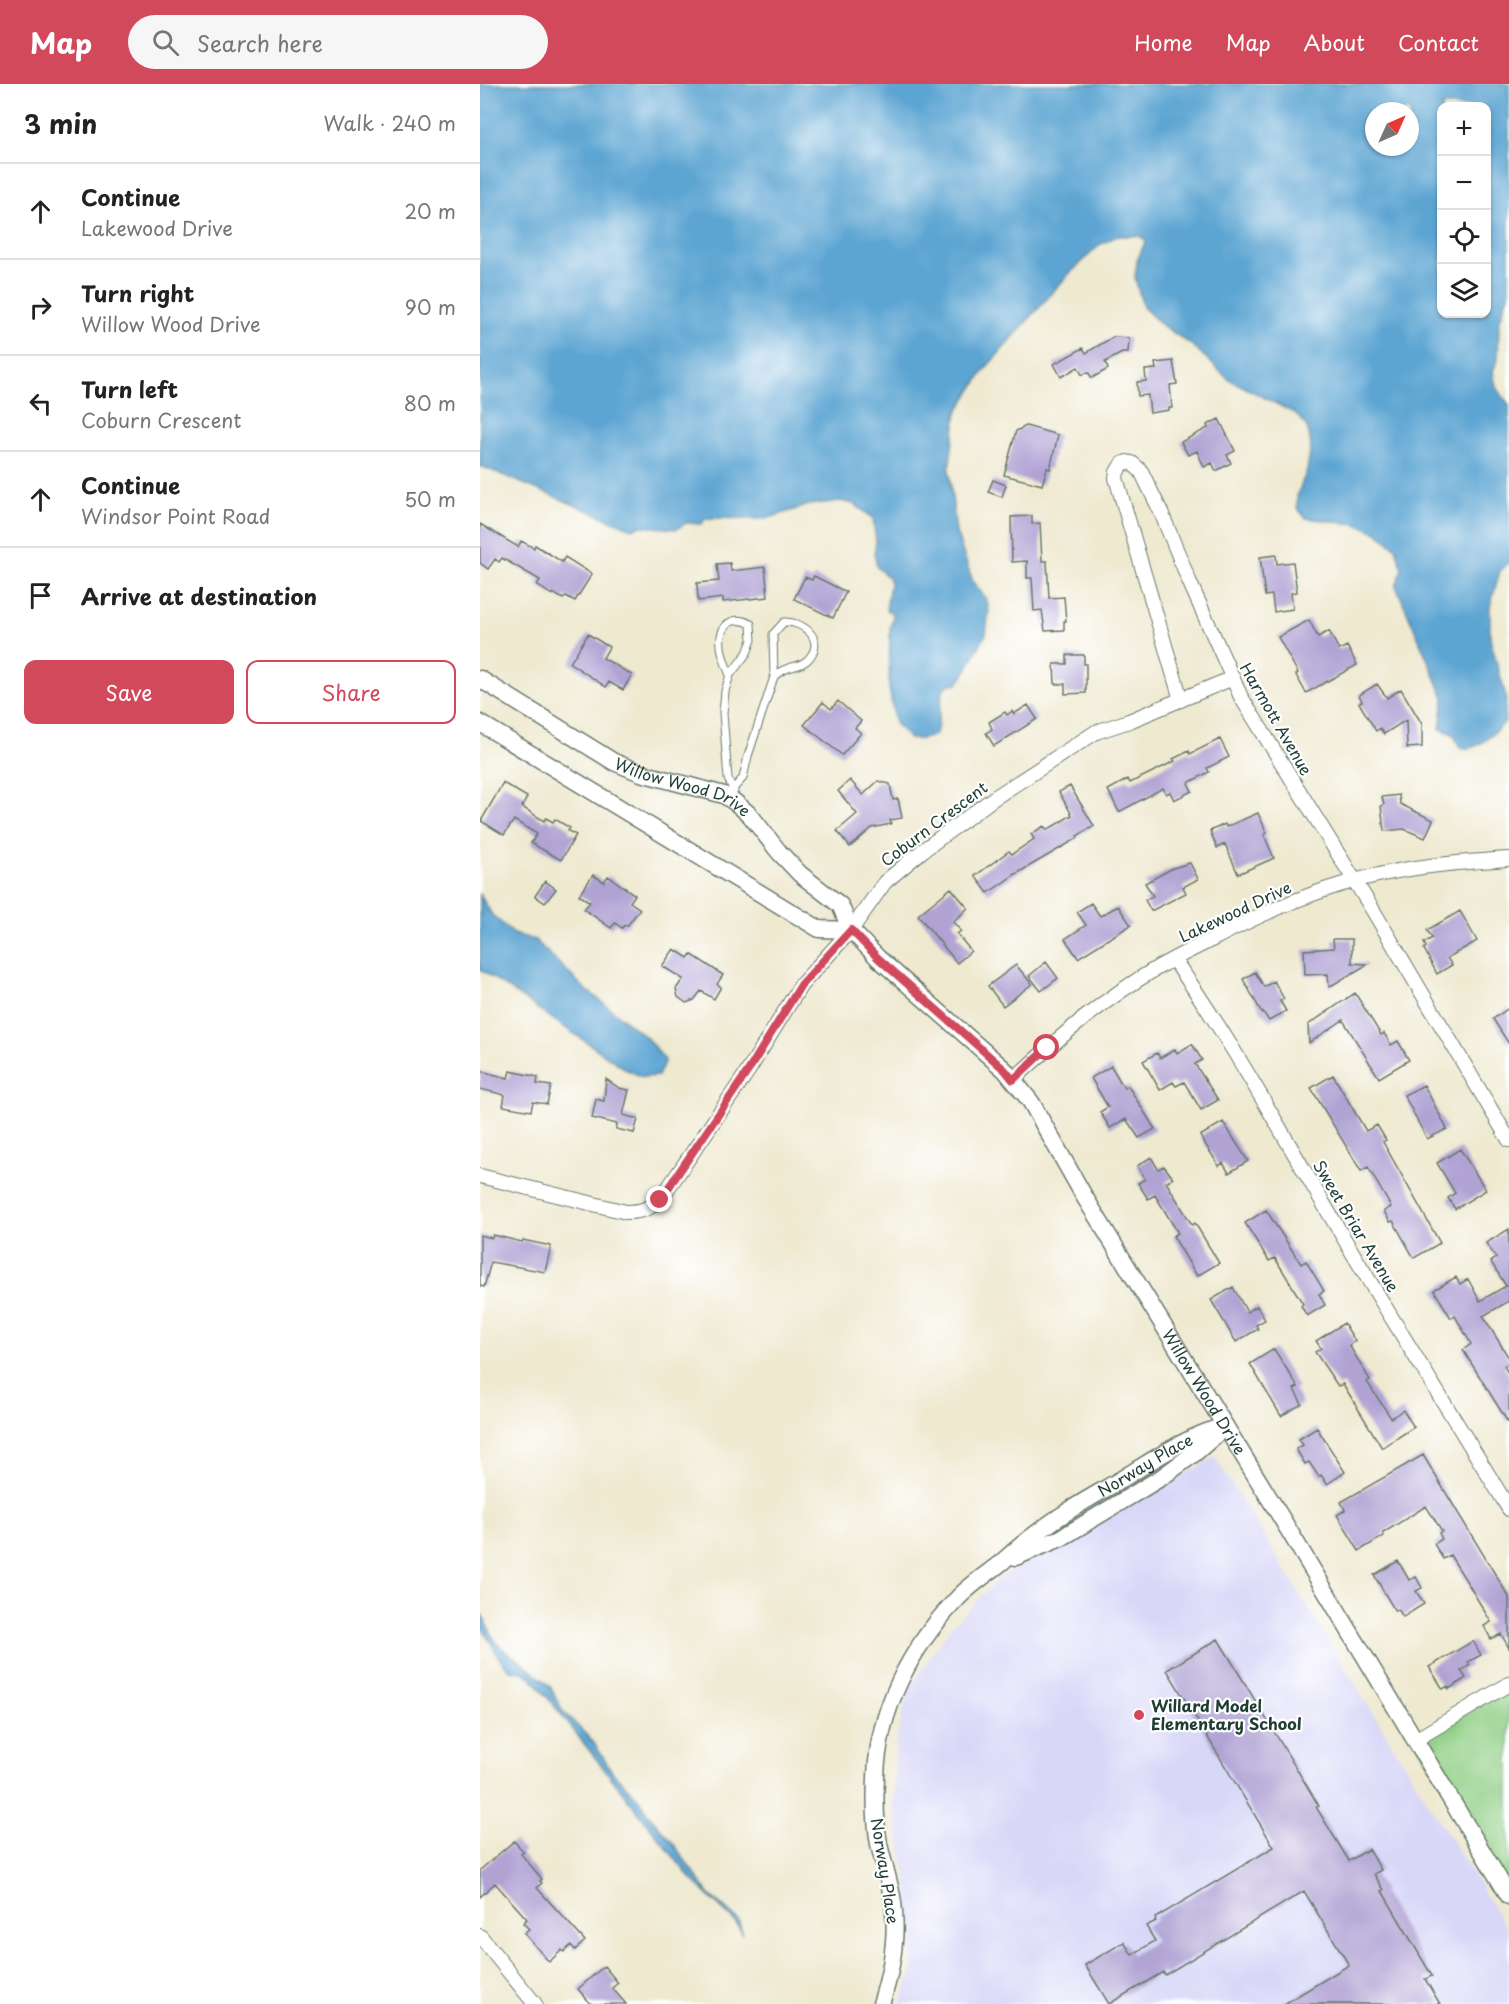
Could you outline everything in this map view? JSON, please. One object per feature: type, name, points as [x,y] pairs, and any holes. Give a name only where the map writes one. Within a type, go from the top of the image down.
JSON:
[{"type":"street","name":"Harmott Avenue","points":[[1181,700],[1116,478],[1122,464],[1127,462],[1132,463],[1141,471],[1161,512],[1241,697],[1509,1140]]},
{"type":"street","name":"Coburn Crescent","points":[[480,1176],[626,1212],[640,1212],[651,1207],[660,1200],[735,1091],[801,985],[851,930],[885,882],[922,850],[994,798],[1096,732],[1129,722],[1233,678]]},
{"type":"street","name":"Willow Wood Drive","points":[[480,679],[614,762],[641,773],[735,796],[779,852],[800,874],[840,905],[851,930],[878,958],[1005,1070],[1031,1102],[1084,1196],[1509,1896]]},
{"type":"street","points":[[480,723],[819,930],[851,930]]},
{"type":"street","name":"Lakewood Drive","points":[[1013,1080],[1047,1048],[1092,1012],[1139,980],[1262,914],[1354,881],[1430,866],[1509,859]]},
{"type":"street","name":"Sweet Briar Avenue","points":[[1173,960],[1229,1043],[1354,1257],[1509,1509]]},
{"type":"street","name":"Norway Place","points":[[881,2004],[894,1957],[895,1932],[893,1902],[879,1843],[875,1809],[876,1774],[886,1715],[913,1653],[934,1624],[958,1598],[1001,1563],[1061,1538],[1162,1477],[1195,1453],[1225,1426]]},
{"type":"street","points":[[1415,1740],[1509,1684]]},
{"type":"street","points":[[480,1936],[535,2004]]},
{"type":"lane","points":[[730,675],[724,661],[721,637],[726,624],[744,620],[751,624],[752,640],[747,653],[730,675],[725,691],[723,713],[728,779],[735,796]]},
{"type":"lane","points":[[735,796],[743,778],[774,677],[773,634],[784,622],[801,624],[814,639],[815,649],[810,659],[802,664],[788,666],[774,677]]},
{"type":"shaded area","name":"Willard Model Elementary School","points":[[1215,1457],[1509,1933],[1509,2004],[901,2004],[913,1968],[906,1874],[893,1806],[896,1742],[909,1688],[950,1628],[1000,1577]]},
{"type":"green space","points":[[1509,1683],[1509,1896],[1415,1740]]},
{"type":"water","points":[[480,84],[1509,84],[1509,292],[1499,323],[1498,360],[1493,371],[1496,386],[1509,405],[1509,562],[1500,571],[1490,607],[1490,638],[1506,697],[1505,722],[1485,741],[1473,747],[1460,748],[1453,734],[1440,729],[1444,698],[1396,586],[1402,568],[1396,548],[1377,532],[1356,524],[1306,518],[1297,508],[1297,496],[1307,470],[1311,445],[1307,427],[1296,414],[1228,379],[1192,345],[1163,326],[1143,307],[1135,278],[1137,261],[1146,240],[1139,236],[1117,236],[1101,244],[1067,276],[986,368],[957,412],[949,469],[956,532],[973,582],[987,600],[989,611],[986,634],[962,678],[958,683],[947,685],[943,690],[935,735],[923,739],[909,739],[895,723],[889,688],[890,628],[893,617],[891,612],[886,610],[890,583],[888,577],[877,567],[874,554],[876,542],[873,518],[854,504],[840,501],[809,505],[766,519],[711,518],[704,520],[702,524],[686,523],[677,529],[640,526],[632,529],[481,466]]},
{"type":"water","points":[[480,895],[492,915],[514,934],[535,940],[583,987],[646,1037],[665,1060],[658,1076],[643,1077],[627,1070],[480,969]]},
{"type":"water","points":[[480,1613],[495,1641],[550,1686],[562,1710],[594,1743],[613,1773],[641,1801],[647,1813],[670,1839],[709,1894],[738,1920],[743,1935],[737,1924],[688,1875],[533,1679],[523,1672],[510,1670],[501,1661],[483,1629],[480,1628]]},
{"type":"building","points":[[1113,337],[1129,338],[1128,353],[1122,353],[1105,362],[1108,369],[1092,378],[1088,372],[1082,375],[1078,367],[1061,377],[1054,364],[1083,348],[1086,353]]},
{"type":"building","points":[[1173,361],[1177,384],[1170,385],[1172,408],[1150,413],[1148,395],[1138,396],[1137,382],[1146,381],[1145,370],[1156,369],[1155,363]]},
{"type":"building","points":[[1219,419],[1235,451],[1227,455],[1231,463],[1216,471],[1212,463],[1204,467],[1197,451],[1188,455],[1181,442],[1208,428],[1207,425]]},
{"type":"building","points":[[1026,426],[1058,435],[1050,469],[1047,468],[1042,485],[1004,475],[1016,431]]},
{"type":"building","points":[[993,480],[1006,485],[1002,497],[988,492]]},
{"type":"building","points":[[1032,516],[1032,524],[1040,523],[1042,561],[1047,561],[1049,598],[1064,597],[1066,621],[1064,621],[1064,630],[1045,631],[1042,610],[1034,611],[1032,578],[1027,578],[1027,561],[1012,562],[1011,517]]},
{"type":"building","points":[[480,524],[518,547],[521,541],[534,548],[535,545],[562,562],[565,557],[592,574],[575,601],[566,596],[563,599],[553,593],[552,595],[537,585],[540,580],[502,558],[499,562],[495,559],[488,569],[480,563]]},
{"type":"building","points":[[1276,555],[1277,564],[1293,562],[1297,592],[1291,593],[1293,609],[1274,612],[1272,595],[1265,596],[1260,557]]},
{"type":"building","points":[[730,563],[731,571],[765,567],[768,597],[723,602],[723,598],[698,601],[697,583],[719,581],[717,564]]},
{"type":"building","points":[[814,576],[846,592],[833,618],[794,599],[805,577],[812,580]]},
{"type":"building","points":[[1309,620],[1318,637],[1329,631],[1339,650],[1347,646],[1357,665],[1306,693],[1278,637]]},
{"type":"building","points":[[588,634],[609,647],[603,658],[632,675],[623,690],[609,682],[606,687],[570,663]]},
{"type":"building","points":[[1067,655],[1084,655],[1086,693],[1065,694],[1065,684],[1055,684],[1054,664],[1067,664]]},
{"type":"building","points":[[1377,684],[1387,698],[1401,689],[1422,724],[1422,747],[1407,748],[1406,720],[1384,734],[1380,728],[1376,731],[1359,703],[1362,701],[1359,695]]},
{"type":"building","points":[[838,701],[861,721],[855,728],[861,733],[842,755],[804,725],[823,702],[831,709]]},
{"type":"building","points":[[1028,705],[1037,719],[994,746],[986,733],[992,729],[989,722],[1005,712],[1007,715],[1012,711],[1014,714]]},
{"type":"building","points":[[1220,739],[1229,757],[1207,768],[1209,772],[1188,783],[1192,791],[1174,800],[1170,792],[1166,794],[1163,788],[1119,812],[1108,790],[1128,779],[1130,783],[1175,761],[1173,759],[1189,751],[1190,754]]},
{"type":"building","points":[[850,780],[863,795],[878,781],[890,784],[893,800],[898,799],[902,818],[890,820],[891,824],[872,828],[850,847],[837,831],[857,814],[838,791]]},
{"type":"building","points":[[503,783],[527,797],[522,807],[544,821],[546,818],[553,822],[555,819],[570,828],[568,831],[576,835],[561,860],[531,843],[537,834],[514,820],[504,835],[481,821]]},
{"type":"building","points":[[1070,786],[1094,826],[988,893],[975,876],[1009,851],[1012,854],[1034,839],[1031,834],[1044,826],[1047,830],[1072,815],[1059,792]]},
{"type":"building","points":[[1399,795],[1400,804],[1433,820],[1425,838],[1404,829],[1384,831],[1382,797]]},
{"type":"building","points":[[1258,813],[1274,858],[1238,874],[1225,844],[1217,848],[1210,831],[1225,824],[1226,827]]},
{"type":"building","points":[[1190,863],[1198,879],[1183,887],[1186,893],[1151,911],[1145,900],[1153,896],[1145,883],[1173,868]]},
{"type":"building","points":[[593,875],[604,882],[608,876],[635,895],[630,902],[640,909],[627,926],[622,928],[615,923],[611,928],[584,909],[590,902],[579,895]]},
{"type":"building","points":[[545,881],[556,889],[545,903],[535,896]]},
{"type":"building","points":[[951,888],[968,908],[953,922],[961,931],[957,934],[971,951],[957,963],[918,915]]},
{"type":"building","points":[[1091,903],[1100,916],[1118,906],[1131,925],[1078,958],[1065,939],[1086,925],[1077,912]]},
{"type":"building","points":[[1460,911],[1477,941],[1447,958],[1452,965],[1437,974],[1424,949],[1426,947],[1424,943],[1432,938],[1427,930]]},
{"type":"building","points":[[1333,939],[1352,939],[1352,963],[1368,964],[1329,987],[1328,974],[1305,975],[1304,950],[1334,948]]},
{"type":"building","points":[[674,949],[688,958],[691,954],[723,975],[717,984],[721,987],[714,999],[701,991],[694,1000],[686,1003],[678,997],[676,989],[683,979],[662,966]]},
{"type":"building","points":[[1046,962],[1058,978],[1041,991],[1029,976]]},
{"type":"building","points":[[1016,965],[1032,984],[1003,1006],[988,986]]},
{"type":"building","points":[[1255,972],[1264,987],[1274,981],[1284,999],[1280,1001],[1286,1011],[1269,1021],[1243,979]]},
{"type":"building","points":[[1355,993],[1381,1035],[1384,1033],[1391,1045],[1398,1041],[1409,1060],[1379,1078],[1343,1020],[1309,1043],[1308,1025]]},
{"type":"building","points":[[1509,1008],[1509,1044],[1493,1019]]},
{"type":"building","points":[[1192,1044],[1202,1060],[1195,1064],[1218,1100],[1201,1110],[1184,1082],[1176,1086],[1173,1082],[1160,1090],[1143,1061],[1157,1053],[1160,1058],[1175,1049],[1177,1053]]},
{"type":"building","points":[[1111,1066],[1124,1088],[1128,1086],[1155,1129],[1139,1138],[1126,1119],[1110,1128],[1100,1112],[1108,1107],[1091,1078]]},
{"type":"building","points":[[480,1071],[508,1078],[510,1071],[538,1077],[537,1084],[551,1086],[547,1104],[533,1102],[531,1111],[503,1106],[505,1095],[480,1089]]},
{"type":"building","points":[[1333,1075],[1366,1131],[1377,1125],[1386,1140],[1383,1142],[1440,1243],[1414,1258],[1393,1221],[1390,1222],[1384,1211],[1391,1207],[1368,1167],[1361,1171],[1311,1088]]},
{"type":"building","points":[[606,1079],[619,1088],[629,1090],[623,1115],[638,1119],[634,1133],[616,1129],[617,1124],[592,1118],[596,1099],[604,1101]]},
{"type":"building","points":[[1424,1085],[1447,1129],[1427,1139],[1404,1095]]},
{"type":"building","points":[[1223,1122],[1248,1161],[1229,1173],[1223,1163],[1219,1166],[1200,1136]]},
{"type":"building","points":[[1460,1149],[1486,1190],[1455,1209],[1448,1198],[1455,1193],[1437,1163]]},
{"type":"building","points":[[1151,1157],[1158,1169],[1164,1166],[1173,1178],[1166,1182],[1192,1225],[1195,1223],[1219,1263],[1197,1276],[1173,1236],[1178,1233],[1155,1195],[1148,1199],[1138,1183],[1145,1179],[1137,1166]]},
{"type":"building","points":[[1266,1210],[1301,1264],[1306,1261],[1324,1291],[1319,1294],[1325,1305],[1307,1316],[1301,1306],[1303,1304],[1275,1258],[1269,1261],[1245,1223]]},
{"type":"building","points":[[1509,1229],[1509,1301],[1483,1316],[1509,1358],[1509,1363],[1504,1366],[1509,1375],[1509,1424],[1463,1350],[1471,1344],[1455,1316],[1451,1318],[1434,1290],[1456,1277],[1460,1284],[1468,1279],[1480,1301],[1506,1286],[1491,1262],[1496,1258],[1486,1243]]},
{"type":"building","points":[[480,1235],[492,1238],[493,1235],[551,1246],[545,1272],[491,1262],[484,1287],[480,1286]]},
{"type":"building","points":[[1233,1287],[1247,1312],[1257,1306],[1265,1320],[1256,1325],[1258,1329],[1236,1342],[1211,1300]]},
{"type":"building","points":[[1344,1323],[1355,1341],[1349,1345],[1370,1380],[1367,1382],[1391,1418],[1403,1410],[1414,1427],[1382,1448],[1343,1384],[1338,1386],[1315,1352],[1321,1348],[1316,1341]]},
{"type":"building","points":[[1274,1349],[1298,1387],[1294,1389],[1302,1404],[1281,1416],[1250,1364]]},
{"type":"building","points":[[1317,1428],[1345,1472],[1327,1484],[1309,1462],[1305,1464],[1296,1449],[1303,1445],[1299,1439]]},
{"type":"building","points":[[1423,1455],[1509,1597],[1509,1648],[1501,1634],[1491,1639],[1484,1626],[1491,1622],[1450,1555],[1443,1559],[1434,1544],[1442,1539],[1439,1533],[1442,1531],[1426,1506],[1359,1551],[1337,1515],[1345,1510],[1341,1502]]},
{"type":"building","points":[[1398,1561],[1409,1580],[1416,1577],[1422,1588],[1416,1591],[1424,1604],[1403,1617],[1398,1609],[1395,1611],[1374,1575]]},
{"type":"building","points":[[1218,1639],[1319,1806],[1316,1807],[1349,1861],[1369,1849],[1381,1870],[1374,1874],[1432,1976],[1425,1979],[1440,2004],[1284,2004],[1349,1965],[1304,1891],[1165,1975],[1163,1972],[1109,2004],[1085,1965],[1124,1942],[1132,1955],[1155,1941],[1146,1926],[1156,1921],[1155,1918],[1274,1847],[1167,1670]]},
{"type":"building","points":[[1473,1641],[1481,1655],[1468,1662],[1470,1665],[1461,1671],[1466,1678],[1449,1689],[1448,1686],[1443,1689],[1429,1667]]},
{"type":"building","points":[[514,1841],[524,1852],[521,1854],[542,1879],[540,1881],[542,1883],[537,1888],[585,1941],[575,1950],[571,1945],[564,1952],[562,1950],[549,1962],[524,1933],[529,1929],[523,1923],[527,1919],[495,1883],[480,1897],[480,1870]]},
{"type":"building","points":[[604,1966],[618,1983],[612,1988],[626,2004],[591,2004],[578,1989]]},
{"type":"place","name":"Willard Model Elementary School","points":[[1139,1715]]},
{"type":"route","points":[[660,1200],[748,1071],[801,985],[851,930],[878,958],[1005,1070],[1013,1080],[1047,1048]]}]
